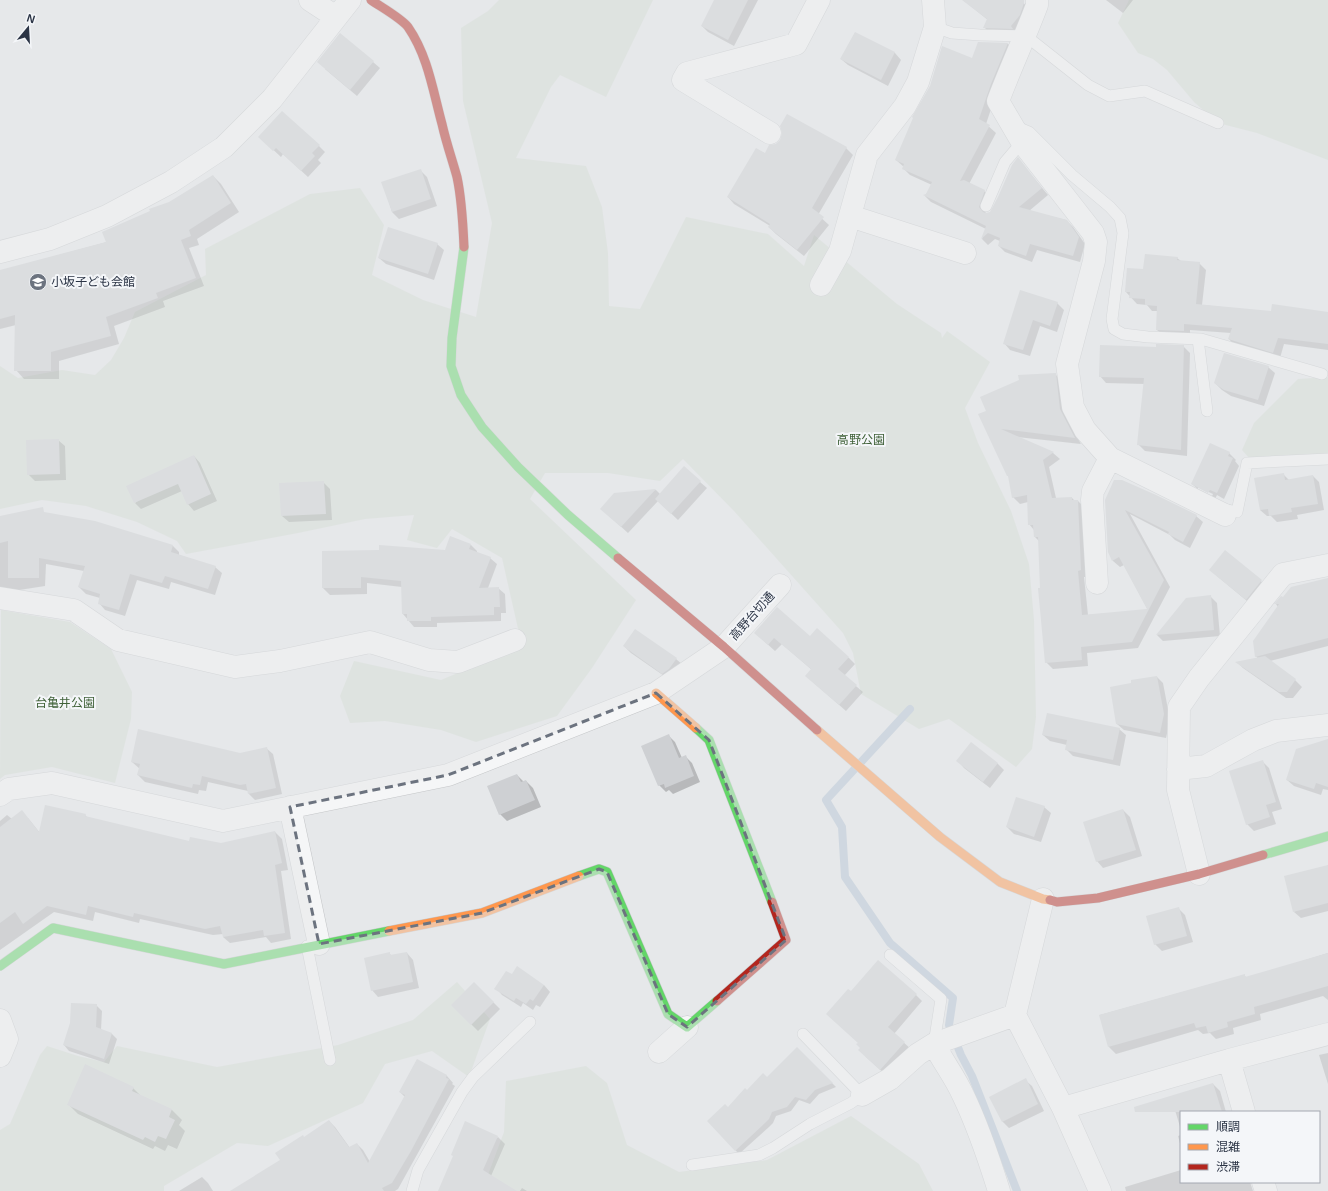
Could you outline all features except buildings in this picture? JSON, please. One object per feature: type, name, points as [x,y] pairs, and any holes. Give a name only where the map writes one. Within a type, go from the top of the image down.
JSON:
[{"type":"street","points":[[0,252],[50,239],[107,216],[171,182],[224,147],[272,99],[343,8],[310,0]]},
{"type":"street","points":[[371,0],[407,26],[419,47],[428,68],[442,126],[457,178],[463,214],[464,250],[452,338],[451,366],[461,395],[482,427],[518,467],[563,511],[724,647],[940,837],[1000,882],[1043,900],[1057,902],[1098,898],[1199,874],[1328,836]]},
{"type":"street","points":[[770,133],[683,80],[687,73],[796,44],[819,0]]},
{"type":"street","points":[[821,285],[840,251],[867,155],[905,106],[918,82],[935,27],[933,0]]},
{"type":"street","points":[[1037,0],[1037,5],[1026,36],[1014,59],[998,101],[1017,133],[1093,232],[1096,242],[1094,261],[1067,364],[1073,407],[1085,430],[1110,458],[1225,515]]},
{"type":"street","points":[[850,216],[965,253]]},
{"type":"street","points":[[1097,583],[1092,500],[1093,491],[1110,458]]},
{"type":"street","points":[[1199,874],[1178,790],[1179,707],[1199,678],[1282,574],[1328,565]]},
{"type":"street","name":"高野台切通","points":[[0,795],[9,789],[52,783],[223,821],[448,775],[656,693],[724,647],[780,585]]},
{"type":"street","points":[[0,598],[74,610],[118,640],[235,667],[280,661],[370,642],[429,660],[458,662],[515,640]]},
{"type":"street","points":[[656,693],[709,740],[786,940],[659,1052]]},
{"type":"street","points":[[1178,769],[1206,766],[1253,740],[1276,731],[1328,725]]},
{"type":"street","points":[[290,808],[313,945]]},
{"type":"street","points":[[0,966],[53,928],[224,964],[313,945],[482,913],[599,869],[607,872],[668,1014],[687,1027]]},
{"type":"street","points":[[1043,900],[1015,1015],[1063,1108],[1100,1191]]},
{"type":"street","points":[[862,1095],[890,1079],[918,1054],[934,1044],[1015,1015]]},
{"type":"street","points":[[0,1020],[7,1039],[0,1056]]},
{"type":"street","points":[[1063,1108],[1229,1060],[1328,1034]]},
{"type":"street","points":[[934,1044],[942,1060],[957,1082],[964,1097],[985,1148],[999,1191]]},
{"type":"street","points":[[1229,1060],[1244,1111]]},
{"type":"lane","points":[[935,27],[952,32],[980,35],[1026,36],[1088,85],[1109,96],[1145,91],[1218,123]]},
{"type":"lane","points":[[986,206],[1017,133],[1029,132],[1072,175],[1110,207],[1120,218],[1123,233],[1112,320],[1114,329],[1123,334],[1148,337],[1198,339],[1322,374]]},
{"type":"lane","points":[[1198,339],[1207,411]]},
{"type":"lane","points":[[1225,515],[1228,510],[1237,512],[1247,463],[1328,459]]},
{"type":"lane","points":[[313,945],[330,1060]]},
{"type":"lane","points":[[890,955],[941,999],[934,1044]]},
{"type":"lane","points":[[412,1191],[418,1170],[462,1092],[473,1077],[530,1022]]},
{"type":"lane","points":[[692,1165],[759,1155],[773,1148],[810,1124],[851,1103],[862,1095],[803,1034]]},
{"type":"highlighted area","points":[[656,693],[709,740],[786,940],[687,1027],[668,1014],[607,872],[599,869],[482,913],[319,944],[290,807],[448,775]]},
{"type":"green space","name":"高野公園","points":[[499,0],[653,0],[606,97],[560,75],[551,87],[516,158],[586,166],[602,207],[608,253],[609,306],[640,309],[686,217],[768,234],[804,266],[814,235],[897,304],[941,333],[942,338],[947,331],[990,362],[965,408],[978,443],[1011,511],[1029,564],[1034,620],[1036,717],[1032,749],[1016,767],[949,719],[919,729],[861,694],[853,653],[843,633],[734,511],[683,459],[660,481],[608,473],[545,473],[530,499],[636,600],[592,668],[557,716],[476,742],[441,730],[385,721],[350,723],[340,696],[354,661],[441,680],[522,646],[502,558],[452,529],[437,548],[407,540],[414,515],[365,519],[186,554],[177,541],[137,522],[86,506],[42,500],[0,509],[0,366],[18,378],[62,370],[95,375],[111,360],[124,338],[135,312],[206,275],[205,249],[310,194],[360,188],[384,225],[372,275],[423,300],[476,317],[492,223],[463,101],[461,28],[488,11]]},
{"type":"green space","points":[[1129,0],[1328,0],[1328,160],[1257,133],[1218,123],[1194,102],[1167,70],[1153,59],[1138,53],[1118,23]]},
{"type":"green space","points":[[1328,377],[1328,460],[1258,468],[1242,450],[1254,423],[1298,379]]},
{"type":"green space","name":"台亀井公園","points":[[1,610],[70,622],[111,649],[132,692],[131,719],[115,783],[52,767],[5,775],[0,779]]},
{"type":"green space","points":[[457,982],[490,1019],[469,1077],[432,1051],[385,1064],[363,1103],[268,1146],[237,1143],[164,1186],[164,1191],[0,1191],[0,1130],[10,1124],[40,1055],[47,1046],[78,1056],[104,1062],[117,1046],[217,1067],[338,1045],[413,1020]]},
{"type":"green space","points":[[586,1066],[607,1083],[627,1145],[679,1172],[767,1160],[851,1116],[919,1164],[933,1191],[482,1191],[504,1132],[506,1081]]},
{"type":"waterway","points":[[910,709],[826,800],[842,827],[845,877],[890,943],[953,998],[949,1025],[961,1055],[972,1076],[1017,1191]]},
{"type":"traffic: fast","points":[[464,247],[452,338],[451,366],[461,395],[482,427],[518,467],[568,515],[618,558]]},
{"type":"traffic: fast","points":[[696,728],[709,740],[772,902]]},
{"type":"traffic: fast","points":[[1263,855],[1328,836]]},
{"type":"traffic: fast","points":[[579,876],[599,869],[607,872],[668,1014],[687,1027],[717,1001]]},
{"type":"traffic: fast","points":[[0,966],[53,928],[224,964],[389,931]]},
{"type":"traffic: slow","points":[[656,693],[696,728]]},
{"type":"traffic: slow","points":[[817,730],[940,837],[1000,882],[1043,899],[1050,900]]},
{"type":"traffic: slow","points":[[389,931],[482,913],[579,876]]},
{"type":"traffic: jam","points":[[371,0],[396,16],[408,27],[415,38],[425,62],[433,86],[445,137],[459,186],[464,247]]},
{"type":"traffic: jam","points":[[618,558],[724,647],[817,730]]},
{"type":"traffic: jam","points":[[1050,900],[1057,902],[1098,898],[1199,874],[1263,855]]},
{"type":"traffic: jam","points":[[717,1001],[786,940],[772,902]]},
{"type":"place","name":"小坂子ども会館","points":[[38,282]]}]
